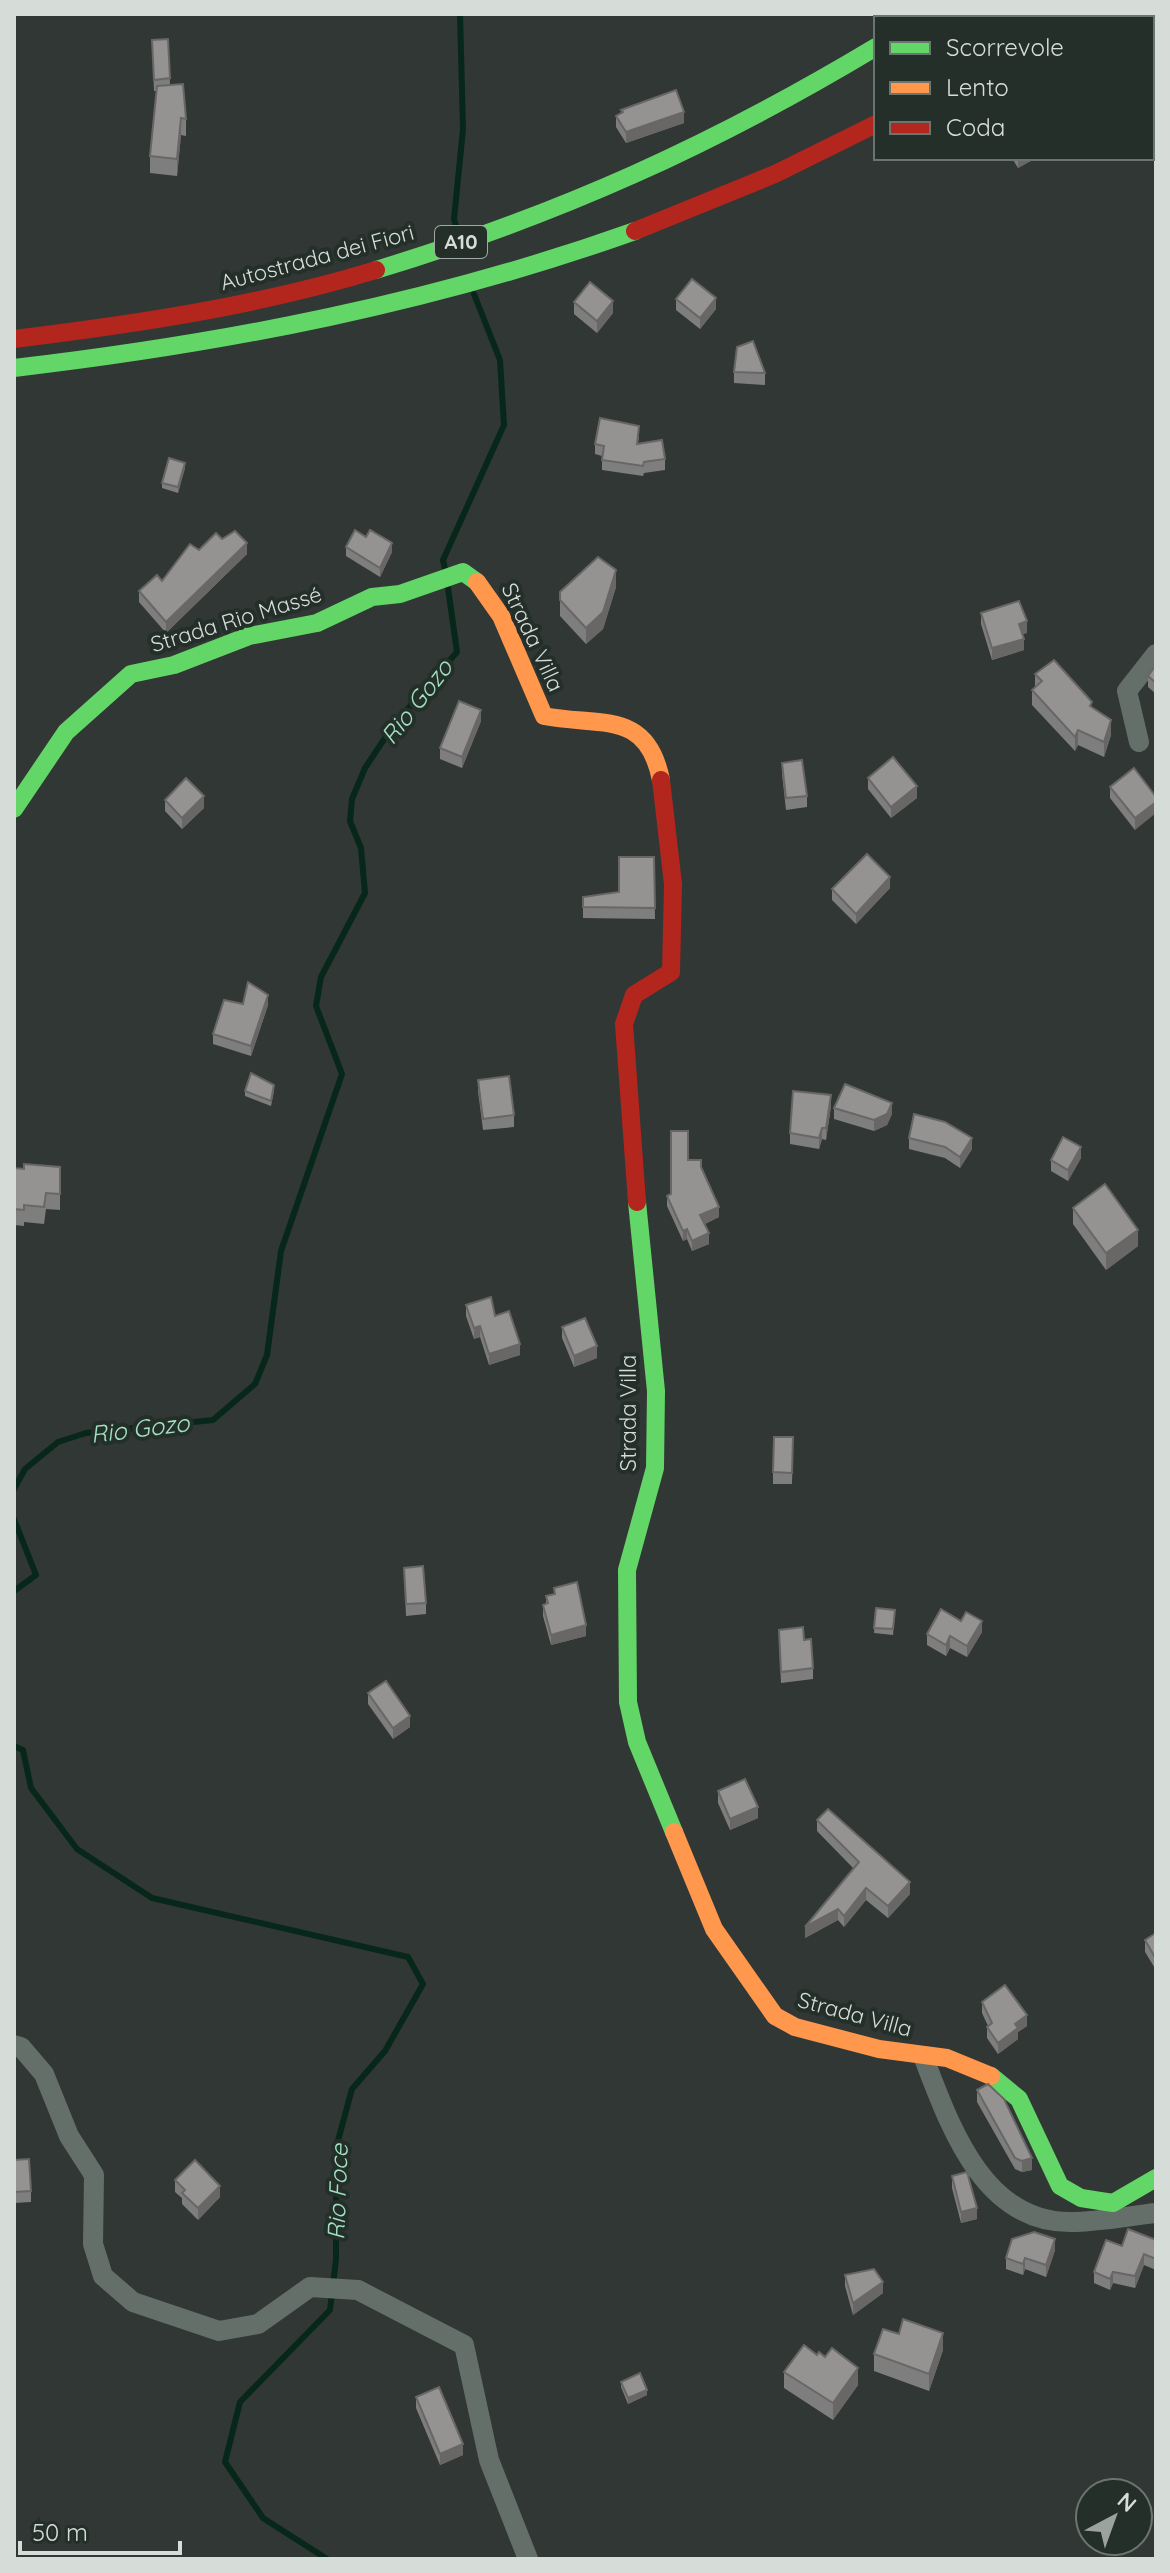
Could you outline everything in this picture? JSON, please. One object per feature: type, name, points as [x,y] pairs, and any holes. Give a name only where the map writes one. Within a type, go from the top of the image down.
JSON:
[{"type":"main road","name":"Autostrada dei Fiori","points":[[14,339],[174,317],[269,298],[397,263],[501,228],[623,181],[728,131],[874,48]]},
{"type":"main road","name":"A10","points":[[14,368],[188,345],[433,296],[653,226],[748,186],[874,125]]},
{"type":"main road","name":"Strada Villa","points":[[433,581],[463,572],[479,580],[512,643],[544,716],[562,721],[623,724],[643,736],[658,761],[674,889],[671,972],[633,992],[627,1001],[624,1024],[642,1276],[656,1391],[655,1468],[632,1542],[627,1570],[628,1702],[637,1742],[714,1929],[775,2016],[795,2027],[967,2064],[996,2078],[1019,2099],[1060,2186],[1081,2198],[1113,2203]]},
{"type":"main road","name":"Strada Rio Massé","points":[[14,809],[66,732],[131,674],[174,665],[249,636],[317,623],[372,597],[400,594],[433,581]]},
{"type":"main road","points":[[1113,2203],[1156,2178]]},
{"type":"street","points":[[1139,742],[1127,691],[1156,654]]},
{"type":"street","points":[[14,2045],[21,2047],[44,2074],[69,2136],[94,2175],[93,2244],[103,2276],[133,2302],[219,2331],[258,2324],[310,2287],[358,2290],[464,2345],[489,2460],[528,2559]]},
{"type":"street","points":[[923,2056],[949,2125],[969,2160],[997,2192],[1024,2212],[1070,2223],[1156,2213]]},
{"type":"street","points":[[1097,2218],[1113,2203]]},
{"type":"building","points":[[168,39],[170,78],[154,80],[152,40]]},
{"type":"building","points":[[183,84],[186,119],[181,118],[177,159],[150,156],[157,86]]},
{"type":"building","points":[[676,90],[684,112],[626,132],[616,116],[623,112],[621,110]]},
{"type":"building","points":[[692,279],[716,298],[700,318],[676,299]]},
{"type":"building","points":[[590,282],[613,301],[597,321],[574,302]]},
{"type":"building","points":[[753,341],[765,373],[734,372],[737,347]]},
{"type":"building","points":[[600,418],[639,426],[637,444],[662,440],[665,459],[644,462],[643,466],[602,460],[604,446],[595,444]]},
{"type":"building","points":[[169,458],[185,463],[178,487],[162,483]]},
{"type":"building","points":[[355,530],[366,537],[370,530],[392,543],[380,568],[346,547]]},
{"type":"building","points":[[235,531],[247,543],[166,622],[139,591],[157,575],[162,581],[190,544],[199,550],[216,533],[222,539]]},
{"type":"building","points":[[598,557],[616,570],[603,612],[586,628],[560,600],[560,592]]},
{"type":"building","points":[[1019,601],[1027,621],[1019,624],[1024,639],[992,648],[981,613]]},
{"type":"building","points":[[1054,660],[1092,702],[1090,706],[1111,720],[1104,742],[1078,730],[1075,737],[1032,690],[1042,681],[1035,674]]},
{"type":"building","points":[[1156,665],[1156,683],[1148,676]]},
{"type":"building","points":[[459,701],[481,710],[462,757],[440,748]]},
{"type":"building","points":[[893,757],[917,786],[891,807],[868,778]]},
{"type":"building","points":[[802,760],[807,796],[786,798],[782,763]]},
{"type":"building","points":[[1134,768],[1156,797],[1156,802],[1135,818],[1110,787]]},
{"type":"building","points":[[186,778],[204,796],[182,818],[165,800]]},
{"type":"building","points":[[867,854],[890,877],[856,914],[832,889]]},
{"type":"building","points":[[619,857],[654,857],[655,908],[583,907],[583,897],[619,892]]},
{"type":"building","points":[[248,982],[268,995],[251,1046],[213,1034],[224,1000],[243,1004]]},
{"type":"building","points":[[251,1073],[274,1085],[271,1101],[245,1091]]},
{"type":"building","points":[[509,1076],[514,1115],[483,1119],[478,1080]]},
{"type":"building","points":[[845,1084],[892,1103],[887,1114],[874,1120],[834,1108]]},
{"type":"building","points":[[793,1091],[831,1095],[826,1128],[822,1128],[819,1138],[790,1133]]},
{"type":"building","points":[[914,1114],[945,1122],[972,1138],[960,1157],[945,1147],[909,1138]]},
{"type":"building","points":[[671,1131],[688,1131],[688,1160],[701,1160],[701,1167],[719,1207],[700,1215],[709,1233],[692,1241],[687,1229],[683,1231],[667,1196],[671,1194]]},
{"type":"building","points":[[1063,1137],[1081,1147],[1068,1170],[1051,1160]]},
{"type":"building","points":[[24,1164],[60,1167],[60,1194],[46,1193],[44,1207],[24,1205],[24,1210],[14,1209],[14,1168],[24,1169]]},
{"type":"building","points":[[1105,1184],[1138,1230],[1106,1253],[1073,1208]]},
{"type":"building","points":[[491,1297],[495,1316],[509,1311],[520,1344],[489,1354],[480,1326],[474,1328],[466,1305]]},
{"type":"building","points":[[585,1318],[597,1346],[574,1356],[562,1327]]},
{"type":"building","points":[[774,1437],[793,1437],[792,1473],[773,1472]]},
{"type":"building","points":[[423,1566],[426,1603],[406,1604],[404,1568]]},
{"type":"building","points":[[577,1582],[586,1625],[551,1635],[543,1605],[548,1603],[546,1596],[555,1594],[554,1588]]},
{"type":"building","points":[[876,1608],[895,1610],[893,1629],[874,1628]]},
{"type":"building","points":[[941,1609],[961,1621],[966,1612],[982,1621],[967,1646],[950,1636],[946,1645],[927,1634]]},
{"type":"building","points":[[803,1627],[804,1640],[811,1639],[813,1668],[781,1672],[779,1630]]},
{"type":"building","points":[[386,1681],[410,1716],[393,1728],[368,1693]]},
{"type":"building","points":[[745,1779],[758,1807],[730,1819],[718,1791]]},
{"type":"building","points":[[828,1809],[910,1882],[888,1906],[866,1888],[844,1916],[838,1909],[805,1927],[859,1862],[817,1820]]},
{"type":"building","points":[[1156,1933],[1156,1959],[1145,1940]]},
{"type":"building","points":[[1005,1985],[1027,2015],[1015,2024],[1018,2028],[998,2043],[987,2027],[992,2023],[982,2002]]},
{"type":"building","points":[[988,2084],[1004,2099],[1032,2158],[1022,2161],[1015,2158],[977,2090]]},
{"type":"building","points":[[29,2159],[31,2191],[14,2192],[14,2160]]},
{"type":"building","points":[[195,2160],[220,2186],[198,2208],[182,2193],[185,2190],[175,2180]]},
{"type":"building","points":[[967,2172],[977,2208],[961,2212],[952,2176]]},
{"type":"building","points":[[1128,2229],[1156,2240],[1156,2259],[1144,2254],[1135,2276],[1113,2272],[1110,2279],[1094,2272],[1106,2240],[1122,2246]]},
{"type":"building","points":[[1034,2232],[1055,2239],[1046,2265],[1025,2258],[1023,2264],[1006,2258],[1012,2239]]},
{"type":"building","points":[[874,2269],[883,2282],[853,2303],[845,2275]]},
{"type":"building","points":[[903,2319],[943,2333],[929,2374],[874,2354],[883,2329],[899,2334]]},
{"type":"building","points":[[804,2345],[825,2357],[832,2348],[858,2368],[833,2403],[784,2372]]},
{"type":"building","points":[[640,2373],[647,2390],[628,2398],[621,2382]]},
{"type":"building","points":[[439,2387],[463,2444],[440,2454],[416,2397]]},
{"type":"waterway","name":"Rio Gozo","points":[[458,233],[454,219],[463,129],[460,14]]},
{"type":"waterway","name":"Rio Gozo","points":[[445,569],[443,560],[504,425],[500,360],[474,294]]},
{"type":"waterway","name":"Rio Gozo","points":[[14,1489],[25,1469],[58,1442],[86,1433],[213,1420],[255,1384],[267,1355],[281,1251],[342,1074],[316,1006],[321,977],[365,893],[361,848],[350,821],[352,799],[365,768],[393,726],[457,652],[448,588]]},
{"type":"waterway","name":"Rio Gozo","points":[[14,1519],[36,1575],[14,1591]]},
{"type":"waterway","name":"Rio Foce","points":[[14,1746],[23,1750],[31,1788],[77,1849],[152,1898],[408,1957],[423,1984],[385,2051],[352,2089],[336,2148],[336,2259],[330,2310],[240,2402],[225,2462],[263,2518],[327,2559]]},
{"type":"traffic: fast","points":[[376,270],[509,225],[633,175],[754,116],[874,48]]},
{"type":"traffic: fast","points":[[14,368],[172,346],[329,317],[483,279],[635,231]]},
{"type":"traffic: fast","points":[[14,809],[66,732],[131,674],[174,665],[249,636],[317,623],[372,597],[400,594],[463,572],[477,582]]},
{"type":"traffic: fast","points":[[637,1202],[656,1391],[655,1468],[627,1570],[628,1702],[637,1742],[674,1832]]},
{"type":"traffic: fast","points":[[991,2076],[1019,2099],[1060,2186],[1081,2198],[1113,2203],[1156,2178]]},
{"type":"traffic: slow","points":[[477,582],[501,616],[544,716],[602,722],[633,731],[645,742],[654,757],[661,780]]},
{"type":"traffic: slow","points":[[674,1832],[714,1929],[775,2016],[795,2027],[879,2049],[947,2058],[991,2076]]},
{"type":"traffic: jam","points":[[635,231],[775,174],[874,125]]},
{"type":"traffic: jam","points":[[14,339],[196,312],[287,294],[376,270]]},
{"type":"traffic: jam","points":[[637,1202],[624,1024],[634,995],[671,972],[673,884],[661,780]]}]
